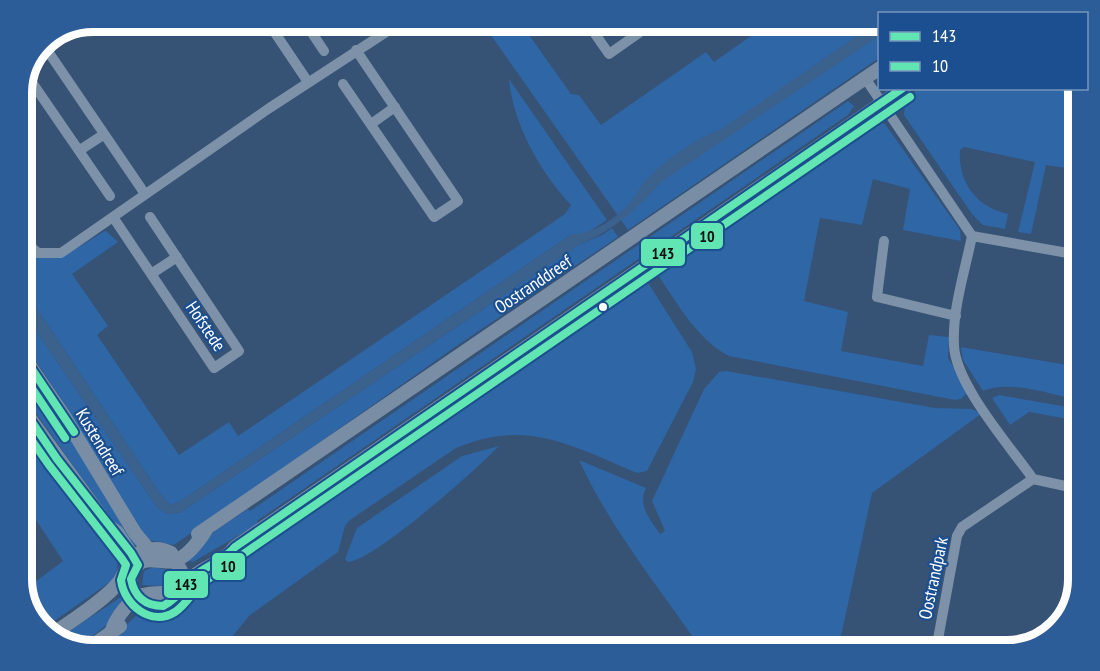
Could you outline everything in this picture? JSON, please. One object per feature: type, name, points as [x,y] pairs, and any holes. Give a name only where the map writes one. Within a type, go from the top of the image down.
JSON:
[{"type":"main road","name":"Oostranddreef","points":[[174,556],[194,546],[206,530],[878,69]]},
{"type":"main road","points":[[125,582],[142,599],[156,605],[168,604],[179,597],[186,578],[225,549],[235,547],[901,90]]},
{"type":"main road","name":"Kustendreef","points":[[32,369],[64,416],[130,526],[148,550]]},
{"type":"main road","points":[[32,421],[108,526],[111,537],[133,562],[132,574],[125,582],[59,629]]},
{"type":"main road","points":[[133,562],[148,550],[162,549],[174,556],[186,578]]},
{"type":"main road","points":[[133,562],[153,558],[166,561],[174,556]]},
{"type":"main road","points":[[101,639],[142,599]]},
{"type":"street","points":[[275,32],[308,82]]},
{"type":"street","points":[[311,32],[324,51]]},
{"type":"street","points":[[32,248],[38,253],[62,253],[308,82],[385,32]]},
{"type":"street","points":[[594,32],[609,54],[640,32]]},
{"type":"street","points":[[343,84],[434,217],[458,201],[356,50]]},
{"type":"street","points":[[48,51],[145,194]]},
{"type":"street","points":[[865,78],[972,236],[956,316],[953,344],[956,360],[978,403],[1033,479],[1068,487]]},
{"type":"street","points":[[33,83],[110,196]]},
{"type":"street","points":[[370,124],[395,107]]},
{"type":"street","points":[[80,150],[103,135]]},
{"type":"street","name":"Hofstede","points":[[113,216],[214,368],[239,351],[150,217]]},
{"type":"street","points":[[972,236],[1068,253]]},
{"type":"street","points":[[884,241],[877,297],[956,316]]},
{"type":"street","points":[[151,274],[177,257]]},
{"type":"street","name":"Oostrandpark","points":[[938,639],[957,536],[963,527],[1033,479]]},
{"type":"shaded area","points":[[489,32],[527,32],[571,94],[579,95],[601,125],[706,52],[714,62],[756,32],[878,32],[878,59],[628,230]]},
{"type":"shaded area","points":[[863,32],[878,32],[878,37],[661,182],[633,211],[613,226],[578,245],[181,512],[168,514],[157,507],[32,325],[32,302],[158,491],[170,505],[181,501],[572,234],[589,231],[606,223],[628,205],[644,182],[671,158],[691,144],[723,128]]},
{"type":"shaded area","points":[[509,79],[607,220],[585,234],[572,234],[181,501],[170,505],[158,491],[32,302],[32,253],[41,257],[62,255],[106,231],[118,242],[72,274],[108,326],[97,335],[179,455],[229,422],[238,436],[565,214],[571,205],[549,178],[530,146],[522,130]]},
{"type":"shaded area","points":[[917,90],[1068,90],[1068,168],[1046,165],[1031,234],[1018,232],[1035,162],[964,147],[960,150],[962,173],[972,192],[987,206],[1008,214],[1005,229],[983,225],[972,214],[904,115],[905,102]]},
{"type":"shaded area","points":[[848,101],[854,106],[848,115],[257,521],[258,524],[193,562],[187,560],[216,530],[248,509],[250,511]]},
{"type":"shaded area","points":[[874,120],[885,124],[960,230],[961,241],[903,230],[910,189],[873,179],[862,225],[820,218],[804,301],[848,312],[841,351],[923,366],[929,335],[949,337],[948,358],[969,391],[961,399],[955,400],[729,356],[696,329],[655,271]]},
{"type":"shaded area","points":[[612,228],[618,237],[458,345],[174,545],[148,540],[112,490],[67,408],[32,356],[32,325],[157,507],[168,514],[181,512],[578,245]]},
{"type":"shaded area","points":[[645,278],[692,352],[696,369],[693,382],[647,471],[637,473],[591,453],[548,439],[505,435],[481,439],[456,448],[350,520],[345,526],[338,552],[250,615],[230,639],[111,639],[137,615],[148,610],[163,610],[199,579]]},
{"type":"shaded area","points":[[961,347],[1068,365],[1068,398],[1018,387],[983,391],[963,360]]},
{"type":"shaded area","points":[[726,371],[935,408],[972,409],[981,414],[872,493],[840,639],[694,639],[620,534],[579,460],[646,488],[643,501],[646,512],[660,534],[665,531],[652,501],[704,389],[719,372]]},
{"type":"shaded area","points":[[32,380],[137,542],[135,547],[131,547],[32,408]]},
{"type":"shaded area","points":[[999,395],[1068,407],[1068,419],[1029,412],[1010,425],[992,398]]},
{"type":"shaded area","points":[[32,431],[119,557],[116,573],[110,582],[51,623],[40,609],[32,584],[63,561],[32,514]]},
{"type":"shaded area","points":[[499,446],[470,474],[402,531],[361,557],[348,562],[345,559],[357,528],[462,456]]},
{"type":"shaded area","points":[[153,567],[172,571],[168,583],[160,586],[142,585],[144,571]]},
{"type":"shaded area","points":[[124,595],[129,598],[112,620],[89,639],[66,633]]},
{"type":"transit line","name":"143","points":[[32,422],[57,459],[131,553],[138,565],[131,579],[138,595],[146,602],[163,606],[168,604],[196,575],[235,547],[900,90]]},
{"type":"transit line","name":"10","points":[[32,441],[126,565],[121,580],[127,598],[140,611],[148,615],[166,616],[179,609],[209,578],[910,97]]},
{"type":"transit line","name":"143","points":[[32,369],[74,432]]},
{"type":"transit line","name":"10","points":[[32,388],[65,438]]}]
